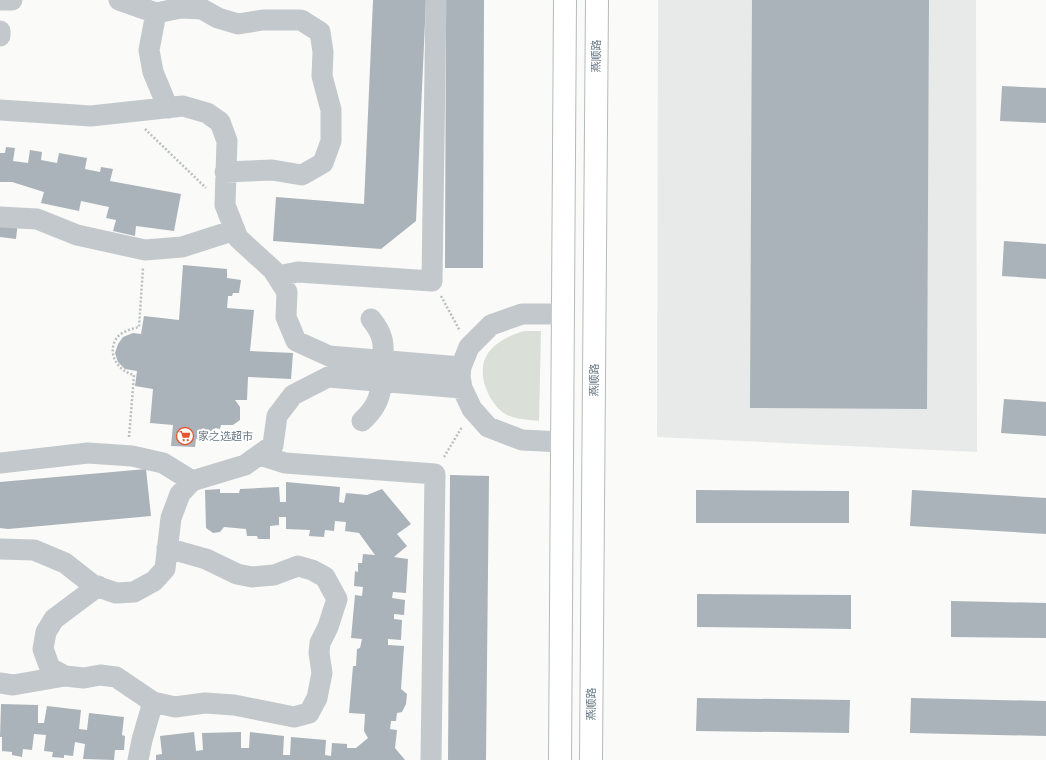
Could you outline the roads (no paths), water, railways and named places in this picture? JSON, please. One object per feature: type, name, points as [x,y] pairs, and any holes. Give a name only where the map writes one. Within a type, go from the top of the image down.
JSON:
[{"type":"main road","points":[[560,760],[565,0]]},
{"type":"main road","name":"燕顺路","points":[[591,760],[596,0]]},
{"type":"lane","points":[[0,0],[12,0]]},
{"type":"lane","points":[[119,0],[156,13],[202,4],[218,18],[238,24],[263,20],[301,20],[320,32],[324,52],[322,76],[330,110],[331,142],[323,163],[302,175],[272,170],[225,172]]},
{"type":"lane","points":[[277,276],[298,272],[432,281],[436,0]]},
{"type":"lane","points":[[156,13],[149,50],[153,72],[168,108]]},
{"type":"lane","points":[[0,31],[0,36]]},
{"type":"lane","points":[[0,110],[91,116],[183,106],[207,113],[220,122],[227,141],[225,172],[226,206],[238,238],[273,270],[287,292],[286,318],[296,341],[329,356],[461,367]]},
{"type":"lane","points":[[0,217],[37,219],[77,236],[145,250],[182,247],[235,230]]},
{"type":"lane","points":[[562,442],[522,440],[488,427],[472,409],[462,388],[461,367],[469,347],[491,325],[522,314],[563,314]]},
{"type":"lane","points":[[371,320],[380,330],[384,344],[383,360]]},
{"type":"lane","points":[[328,377],[329,356]]},
{"type":"lane","points":[[0,549],[34,550],[65,563],[93,585],[116,593],[134,592],[154,581],[165,569],[171,518],[180,494],[192,481],[245,465],[273,445],[277,416],[293,395],[328,377],[462,388]]},
{"type":"lane","points":[[362,421],[373,410],[380,396],[382,381]]},
{"type":"lane","points":[[0,463],[88,453],[127,456],[163,463],[192,481]]},
{"type":"lane","points":[[260,455],[285,464],[435,474],[431,760]]},
{"type":"lane","points":[[0,683],[13,684],[65,676],[84,678],[100,675],[116,677],[153,702],[175,707],[205,703],[234,705],[294,717],[309,713],[316,698],[322,673],[319,653],[320,643],[328,627],[337,599],[325,577],[312,570],[298,566],[274,575],[252,577],[237,574],[206,559],[167,548]]},
{"type":"lane","points":[[65,676],[50,668],[43,649],[46,632],[54,619],[98,586]]},
{"type":"lane","points":[[138,760],[153,702]]},
{"type":"place","name":"家之选超市","points":[[185,436]]}]
